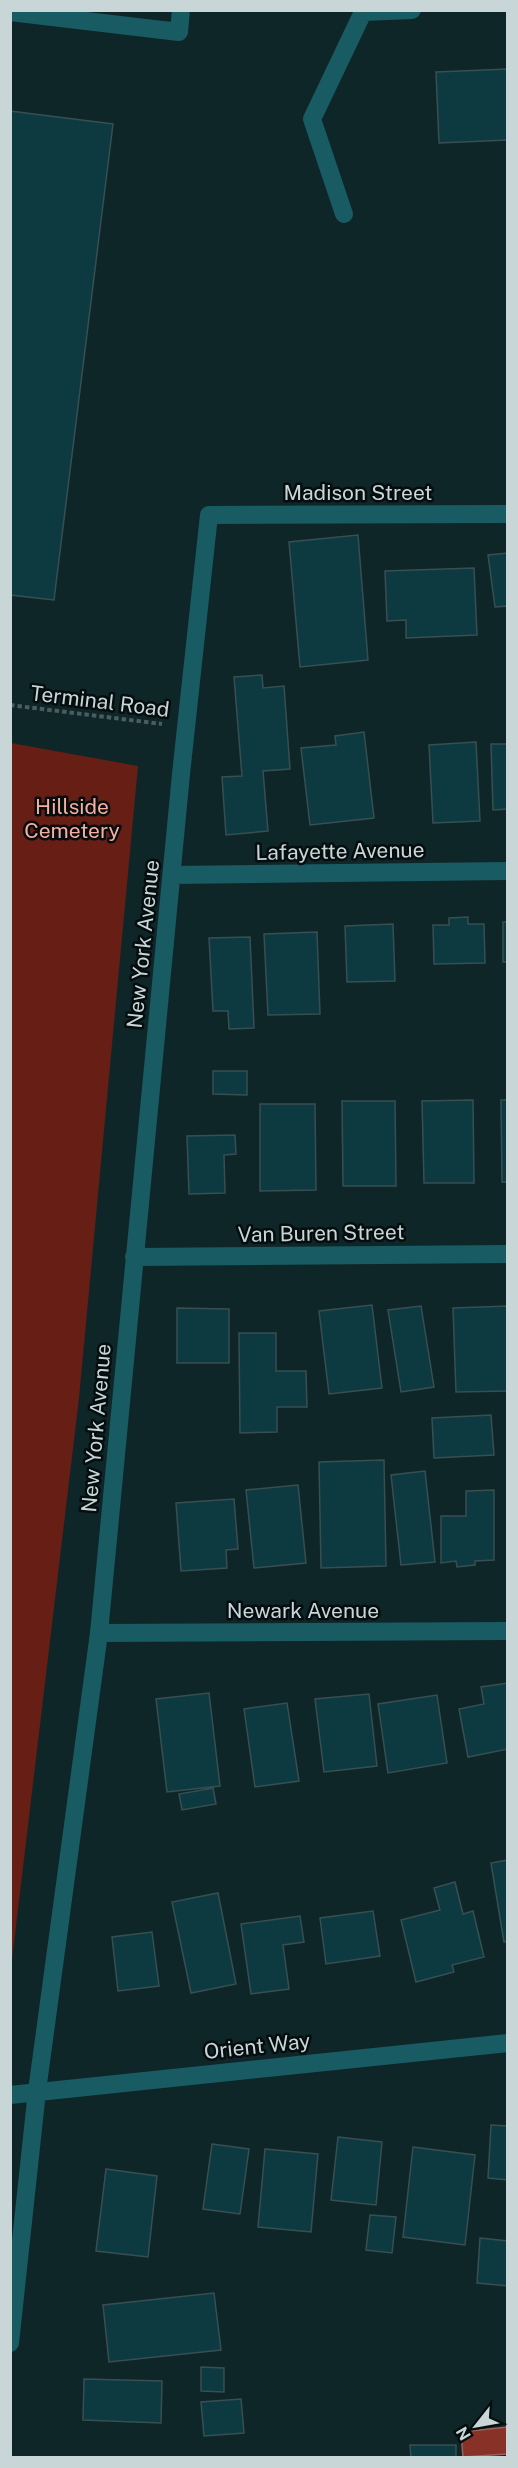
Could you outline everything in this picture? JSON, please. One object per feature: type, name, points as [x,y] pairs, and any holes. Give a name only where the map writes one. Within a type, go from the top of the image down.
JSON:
[{"type":"street","points":[[10,12],[179,32],[181,10]]},
{"type":"street","points":[[344,214],[312,119],[363,11],[412,10]]},
{"type":"street","name":"Madison Street","points":[[209,515],[507,514]]},
{"type":"street","name":"New York Avenue","points":[[10,2343],[37,2091],[99,1633],[186,728],[209,515]]},
{"type":"street","name":"Lafayette Avenue","points":[[173,875],[507,872]]},
{"type":"street","name":"Van Buren Street","points":[[134,1257],[507,1254]]},
{"type":"street","name":"Newark Avenue","points":[[99,1633],[507,1631]]},
{"type":"street","name":"Orient Way","points":[[10,2095],[507,2043]]},
{"type":"path","name":"Terminal Road","points":[[10,705],[186,728]]},
{"type":"green space","name":"Hillside Cemetery","points":[[11,743],[138,766],[79,1398],[11,1968]]},
{"type":"shaded area","points":[[507,2427],[507,2454],[463,2457],[461,2432]]},
{"type":"building","points":[[508,69],[508,140],[439,143],[436,72]]},
{"type":"building","points":[[10,111],[113,124],[54,600],[10,595]]},
{"type":"building","points":[[358,535],[368,660],[300,667],[289,542]]},
{"type":"building","points":[[508,553],[508,606],[495,607],[488,555]]},
{"type":"building","points":[[474,568],[477,635],[406,638],[406,620],[387,621],[385,571]]},
{"type":"building","points":[[262,675],[263,688],[284,686],[290,769],[263,771],[268,831],[226,835],[222,777],[242,776],[234,677]]},
{"type":"building","points":[[364,732],[374,818],[310,825],[301,748],[336,745],[335,736]]},
{"type":"building","points":[[476,742],[480,821],[433,823],[429,745]]},
{"type":"building","points":[[491,744],[508,744],[508,809],[493,810]]},
{"type":"building","points":[[468,917],[468,924],[484,924],[485,963],[434,964],[433,925],[449,925],[449,918]]},
{"type":"building","points":[[503,922],[508,922],[508,962],[503,962]]},
{"type":"building","points":[[393,924],[395,981],[347,982],[345,926]]},
{"type":"building","points":[[317,932],[320,1014],[268,1015],[264,934]]},
{"type":"building","points":[[250,937],[254,1028],[229,1029],[228,1011],[213,1011],[209,938]]},
{"type":"building","points":[[213,1071],[247,1071],[247,1095],[213,1094]]},
{"type":"building","points":[[473,1100],[474,1183],[424,1183],[422,1101]]},
{"type":"building","points":[[501,1100],[508,1100],[508,1182],[502,1182]]},
{"type":"building","points":[[342,1101],[395,1101],[396,1186],[343,1186]]},
{"type":"building","points":[[260,1104],[315,1104],[316,1190],[260,1191]]},
{"type":"building","points":[[235,1135],[236,1154],[224,1155],[225,1193],[189,1194],[187,1136]]},
{"type":"building","points":[[372,1305],[382,1388],[329,1394],[319,1311]]},
{"type":"building","points":[[421,1306],[434,1387],[401,1392],[388,1310]]},
{"type":"building","points":[[508,1306],[508,1391],[456,1392],[453,1308]]},
{"type":"building","points":[[177,1308],[229,1309],[229,1363],[177,1363]]},
{"type":"building","points":[[239,1333],[276,1333],[276,1371],[306,1371],[307,1407],[277,1407],[277,1432],[240,1433]]},
{"type":"building","points":[[491,1415],[494,1455],[434,1458],[432,1418]]},
{"type":"building","points":[[384,1460],[386,1566],[321,1568],[319,1462]]},
{"type":"building","points":[[425,1471],[435,1562],[401,1565],[391,1475]]},
{"type":"building","points":[[298,1485],[306,1563],[254,1568],[246,1490]]},
{"type":"building","points":[[494,1490],[494,1560],[475,1561],[475,1565],[457,1567],[456,1561],[441,1563],[441,1516],[466,1516],[466,1491]]},
{"type":"building","points":[[234,1499],[238,1549],[226,1550],[227,1568],[181,1571],[176,1503]]},
{"type":"building","points":[[508,1683],[508,1749],[468,1757],[459,1709],[484,1704],[481,1687]]},
{"type":"building","points":[[209,1693],[220,1786],[167,1792],[156,1699]]},
{"type":"building","points":[[369,1694],[377,1766],[324,1772],[315,1699]]},
{"type":"building","points":[[437,1695],[447,1763],[388,1773],[378,1704]]},
{"type":"building","points":[[287,1703],[299,1781],[255,1787],[244,1709]]},
{"type":"building","points":[[213,1788],[216,1804],[182,1810],[179,1794]]},
{"type":"building","points":[[508,1860],[508,1941],[504,1942],[491,1863]]},
{"type":"building","points":[[455,1882],[463,1914],[473,1911],[484,1957],[452,1965],[454,1972],[416,1982],[401,1920],[440,1910],[434,1888]]},
{"type":"building","points":[[218,1893],[236,1984],[191,1993],[172,1902]]},
{"type":"building","points":[[373,1911],[380,1956],[326,1964],[320,1918]]},
{"type":"building","points":[[300,1916],[304,1942],[283,1945],[289,1989],[251,1994],[241,1924]]},
{"type":"building","points":[[152,1932],[159,1986],[118,1991],[112,1937]]},
{"type":"building","points":[[491,2125],[508,2126],[508,2180],[488,2178]]},
{"type":"building","points":[[338,2137],[382,2142],[376,2205],[331,2200]]},
{"type":"building","points":[[212,2144],[249,2149],[240,2214],[203,2209]]},
{"type":"building","points":[[413,2147],[475,2155],[465,2245],[403,2237]]},
{"type":"building","points":[[265,2149],[318,2154],[311,2232],[258,2227]]},
{"type":"building","points":[[106,2169],[157,2176],[148,2257],[96,2251]]},
{"type":"building","points":[[370,2215],[396,2217],[392,2253],[366,2250]]},
{"type":"building","points":[[480,2238],[508,2241],[508,2286],[477,2283]]},
{"type":"building","points":[[214,2293],[221,2350],[109,2362],[103,2305]]},
{"type":"building","points":[[201,2367],[224,2368],[224,2392],[201,2391]]},
{"type":"building","points":[[84,2379],[162,2381],[161,2423],[83,2420]]},
{"type":"building","points":[[241,2399],[244,2433],[204,2436],[201,2402]]},
{"type":"building","points":[[410,2445],[456,2445],[456,2458],[411,2458]]}]
